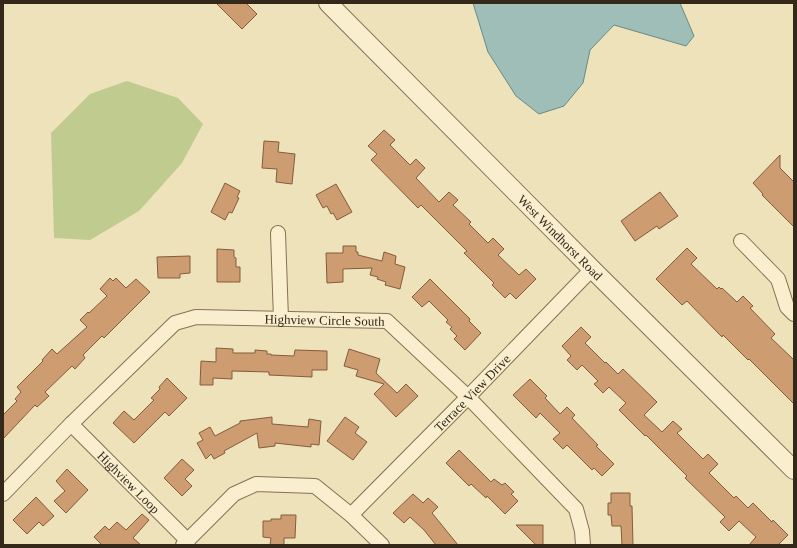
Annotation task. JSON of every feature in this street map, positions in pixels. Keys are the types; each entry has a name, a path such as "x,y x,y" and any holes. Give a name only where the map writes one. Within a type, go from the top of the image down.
{"street":[{"name":"West Windhorst Road","path":"328,3 794,470"},
{"path":"278,233 281,319"},
{"path":"741,241 778,279 787,307 794,314"},
{"name":"Terrace View Drive","path":"351,515 592,269"},
{"name":"Highview Circle South","path":"3,494 71,424 175,323 196,317 388,321 468,397 576,509 582,531 582,545"},
{"name":"Highview Loop","path":"71,424 185,543"},
{"path":"185,543 234,494 256,484 315,486 351,515 382,545"}],"green space":[{"path":"127,81 178,98 203,124 182,163 139,211 90,240 54,238 51,133 90,94"}],"water":[{"path":"473,3 680,3 694,36 686,46 614,25 590,50 583,83 564,106 539,114 516,96 488,52"}],"building":[{"path":"216,3 246,3 257,14 242,29"},
{"path":"384,130 395,140 390,145 410,165 416,159 425,168 416,178 439,202 449,192 458,200 453,205 471,222 469,224 488,243 493,238 504,249 498,255 519,275 526,269 536,279 516,299 510,293 505,298 492,285 494,283 464,253 467,251 421,205 418,208 371,160 377,154 368,146"},
{"path":"264,141 279,142 278,152 295,154 292,184 276,182 277,169 262,168"},
{"path":"780,155 780,168 794,182 794,227 762,195 763,194 753,183"},
{"path":"225,183 240,191 237,197 239,198 232,213 229,212 225,220 211,212"},
{"path":"336,184 352,212 337,220 333,213 331,214 327,206 323,208 316,195"},
{"path":"660,192 678,216 659,229 657,226 635,241 621,221"},
{"path":"343,246 356,246 356,252 358,252 358,255 382,261 384,252 396,256 395,264 405,267 400,289 385,285 386,282 377,279 378,277 370,275 372,268 343,269 343,282 327,283 326,253 343,253"},
{"path":"687,248 697,258 691,264 717,289 719,287 721,289 722,288 737,302 743,296 753,306 750,308 775,334 771,338 794,360 794,404 749,359 748,360 723,335 722,337 687,301 682,305 656,279"},
{"path":"217,249 234,250 236,267 240,267 240,282 217,282"},
{"path":"190,256 190,273 180,274 180,278 158,278 157,257"},
{"path":"110,278 113,281 116,278 126,288 136,279 150,292 104,338 102,336 83,355 85,358 75,369 72,366 45,392 49,396 37,407 35,405 3,439 3,415 17,401 15,399 21,392 17,387 43,361 42,360 52,349 57,354 87,327 80,320 107,296 100,289"},
{"path":"430,279 470,319 469,321 481,333 465,350 454,339 457,336 450,329 452,327 446,322 448,320 429,301 422,307 412,297"},
{"path":"581,327 591,337 585,343 605,363 606,362 618,374 623,369 657,402 644,415 662,432 673,421 682,429 677,433 703,459 708,454 718,464 709,473 734,498 736,496 748,508 753,503 772,522 773,520 788,535 778,545 749,545 756,537 739,521 729,531 720,522 725,517 685,478 687,476 619,410 626,403 609,387 603,393 594,384 598,381 582,365 577,370 567,360 571,356 562,346"},
{"path":"216,348 233,349 233,353 255,353 255,350 267,351 267,354 271,355 294,356 295,350 327,351 327,370 312,370 312,377 269,375 269,372 232,371 232,379 213,378 213,385 200,385 201,361 216,362"},
{"path":"349,349 380,359 376,373 397,393 406,384 418,396 396,417 374,394 384,384 356,376 358,370 344,366"},
{"path":"167,378 187,398 169,416 165,412 134,443 113,423 124,411 134,420 154,400 151,398 160,389 159,387"},
{"path":"530,379 547,396 545,398 560,414 567,407 575,415 572,418 614,464 602,476 594,468 592,470 567,445 563,449 553,439 560,433 540,413 536,418 513,395"},
{"path":"272,417 272,424 308,427 309,419 321,421 319,445 311,444 311,447 275,443 275,446 259,448 257,433 224,451 225,453 214,459 211,454 206,459 197,443 203,440 199,433 210,427 215,436 240,423 240,421"},
{"path":"345,417 359,427 355,433 367,442 353,460 327,441"},
{"path":"459,450 491,482 494,479 502,485 505,483 514,492 511,494 518,501 505,514 487,496 486,498 471,484 469,486 446,463"},
{"path":"182,459 194,470 185,479 192,486 182,496 164,478"},
{"path":"67,469 88,490 66,513 54,501 65,491 56,481"},
{"path":"611,493 630,493 630,506 632,506 633,545 622,545 621,526 612,526 611,515 608,515 608,503 611,503"},
{"path":"413,494 423,503 428,498 438,507 432,513 458,545 436,545 424,530 410,517 404,523 393,513"},
{"path":"36,497 54,516 43,526 39,522 27,534 13,520"},
{"path":"142,514 149,520 133,538 141,545 102,545 94,537 105,526 109,530 117,522 126,530"},
{"path":"281,515 296,515 295,538 284,538 284,545 270,545 271,538 263,537 263,521 281,519"},
{"path":"516,525 543,525 543,545 536,545"}]}
